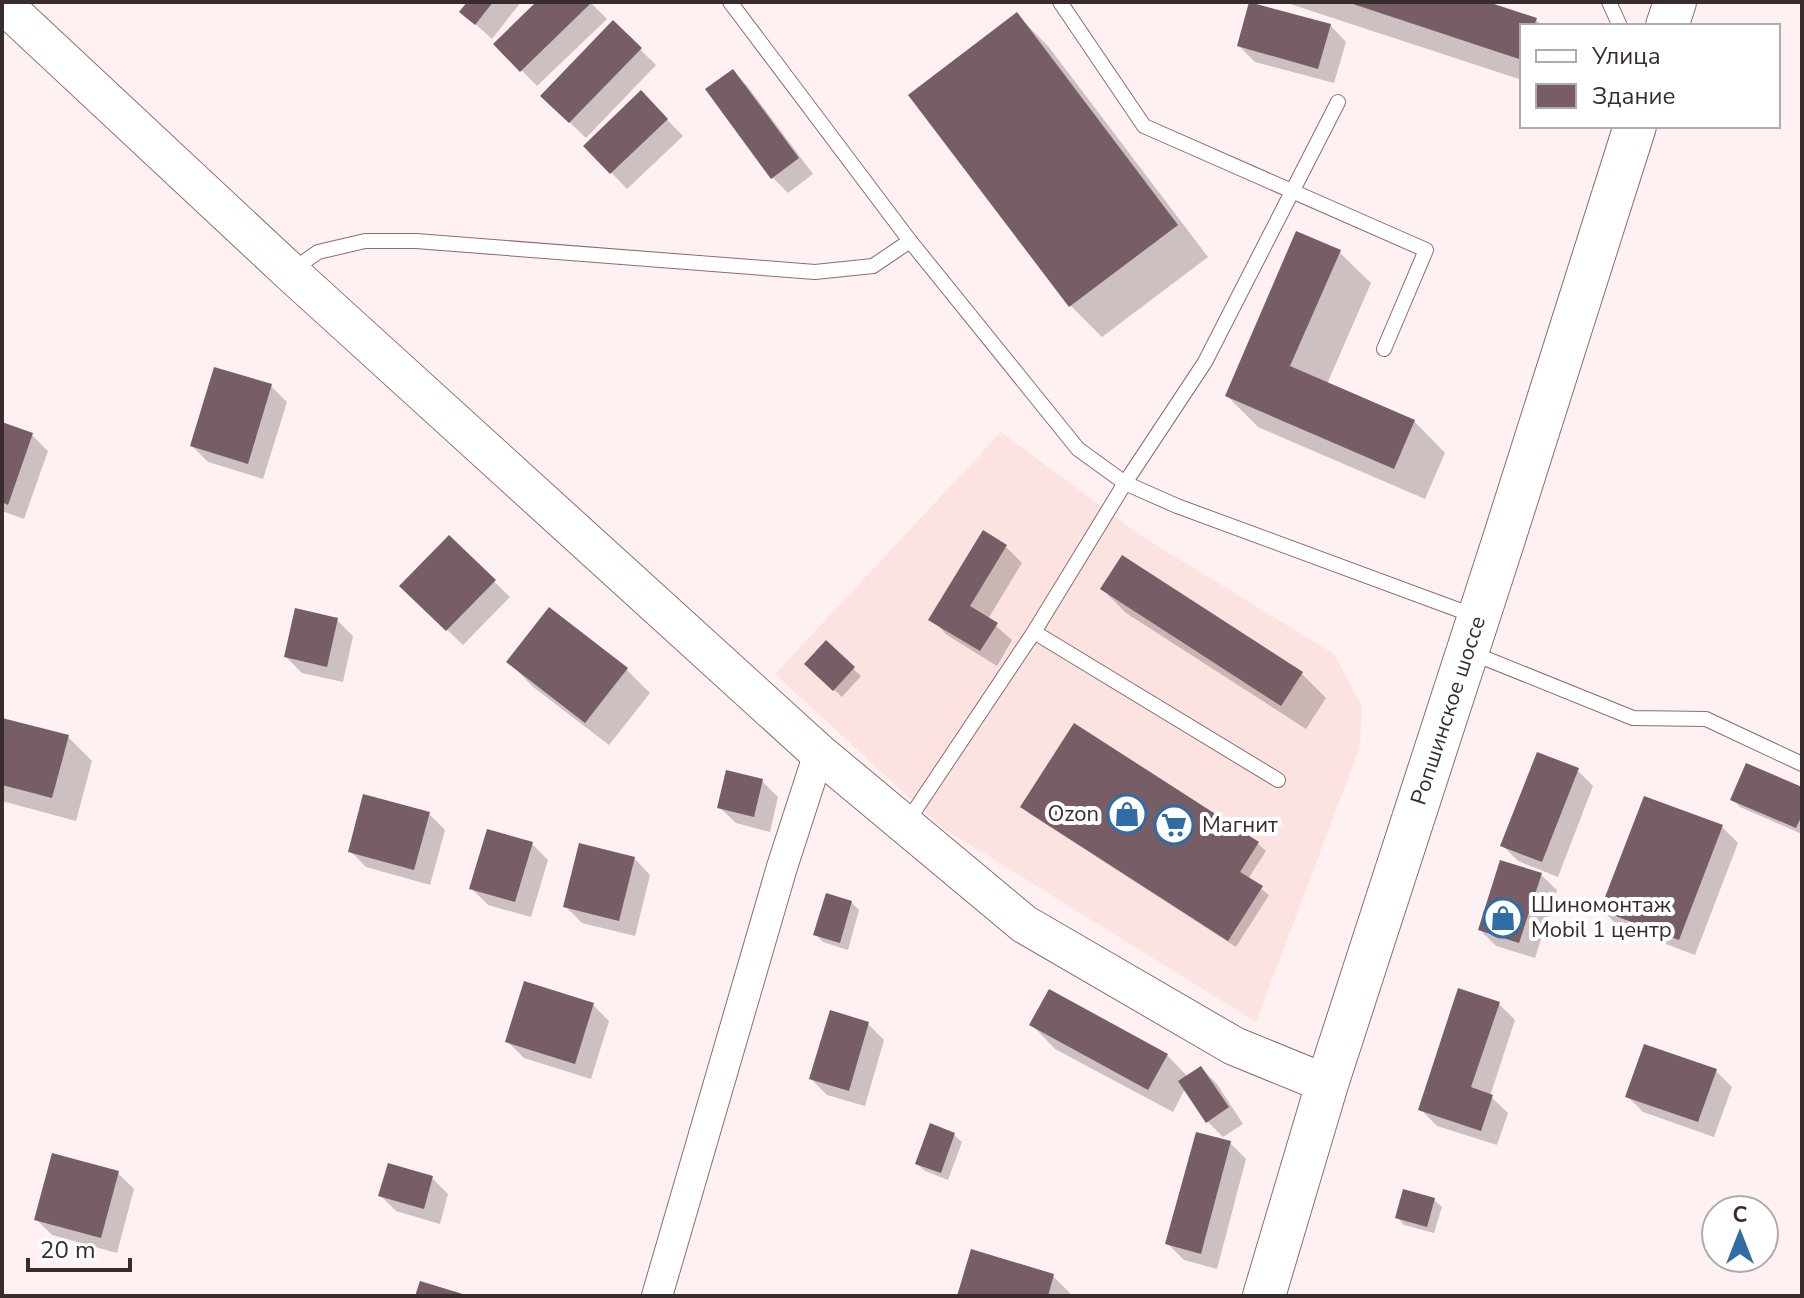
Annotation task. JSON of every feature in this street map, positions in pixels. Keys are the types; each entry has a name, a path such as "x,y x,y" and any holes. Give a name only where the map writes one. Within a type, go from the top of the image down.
{"main road":[{"path":"1668,24 1675,2"},
{"name":"Ропшинское шоссе","path":"1264,1296 1327,1084 1609,207 1625,133"}],"street":[{"path":"2,3 290,272 819,753 1024,924 1234,1046 1327,1084"},
{"path":"657,1296 782,867 819,753"}],"lane":[{"path":"730,2 910,241 1078,449 1125,483 1473,635 1633,718 1706,719 1802,764"},
{"path":"1060,2 1144,126 1426,250 1384,349"},
{"path":"1609,2 1619,24"},
{"path":"905,825 1034,632 1125,483 1205,362 1338,102"},
{"path":"290,272 318,252 365,241 416,241 815,272 873,266 910,241"},
{"path":"1034,632 1278,780"}],"shaded area":[{"path":"1001,432 1140,535 1334,654 1362,706 1360,747 1256,1022 940,826 775,674"}],"building":[{"path":"467,2 493,2 475,25 459,12"},
{"path":"536,2 592,2 520,72 493,44"},
{"path":"1249,2 1331,24 1318,69 1237,46"},
{"path":"1347,2 1488,2 1537,18 1535,24 1520,24 1520,59"},
{"path":"1017,12 1178,225 1069,307 908,95"},
{"path":"613,20 642,48 569,123 540,96"},
{"path":"733,69 799,158 771,179 705,89"},
{"path":"641,90 668,119 610,174 583,146"},
{"path":"1296,231 1341,250 1290,366 1415,420 1394,469 1225,396"},
{"path":"214,367 272,384 248,464 190,446"},
{"path":"2,422 33,433 8,505 2,502"},
{"path":"983,530 1007,545 970,606 998,623 980,651 928,620"},
{"path":"449,535 496,580 446,631 399,586"},
{"path":"1122,555 1303,672 1281,706 1100,589"},
{"path":"549,607 628,668 585,723 506,662"},
{"path":"295,608 338,618 327,667 284,657"},
{"path":"826,640 855,667 833,691 804,664"},
{"path":"2,718 69,735 52,798 2,785"},
{"path":"1074,723 1259,842 1240,872 1263,886 1228,941 1020,807"},
{"path":"1537,752 1579,768 1542,862 1500,846"},
{"path":"1746,763 1802,787 1802,815 1796,828 1730,800"},
{"path":"726,770 763,779 754,817 717,808"},
{"path":"363,794 430,812 414,870 348,852"},
{"path":"1644,796 1723,825 1679,940 1600,910"},
{"path":"487,829 533,842 515,902 469,889"},
{"path":"579,843 635,857 619,921 563,907"},
{"path":"1500,860 1542,873 1519,943 1478,930"},
{"path":"826,893 852,901 840,943 813,935"},
{"path":"524,981 594,1003 575,1064 505,1042"},
{"path":"1458,988 1500,1002 1471,1087 1493,1095 1481,1131 1418,1110"},
{"path":"1049,989 1168,1054 1148,1090 1029,1025"},
{"path":"830,1010 869,1022 849,1091 809,1079"},
{"path":"1644,1044 1717,1069 1698,1122 1625,1097"},
{"path":"1201,1066 1229,1107 1206,1123 1178,1081"},
{"path":"930,1123 955,1133 941,1173 915,1164"},
{"path":"1196,1132 1231,1141 1201,1254 1165,1244"},
{"path":"52,1153 119,1171 101,1238 34,1220"},
{"path":"388,1163 433,1176 424,1209 378,1196"},
{"path":"1403,1189 1435,1198 1427,1227 1395,1218"},
{"path":"971,1249 1054,1274 1048,1296 957,1296"},
{"path":"420,1281 466,1295 466,1296 415,1296"}],"place":[{"name":"Ozon","path":"1127,814"},
{"name":"Магнит","path":"1174,825"},
{"name":"Шиномонтаж Mobil 1 центр","path":"1503,918"}]}
